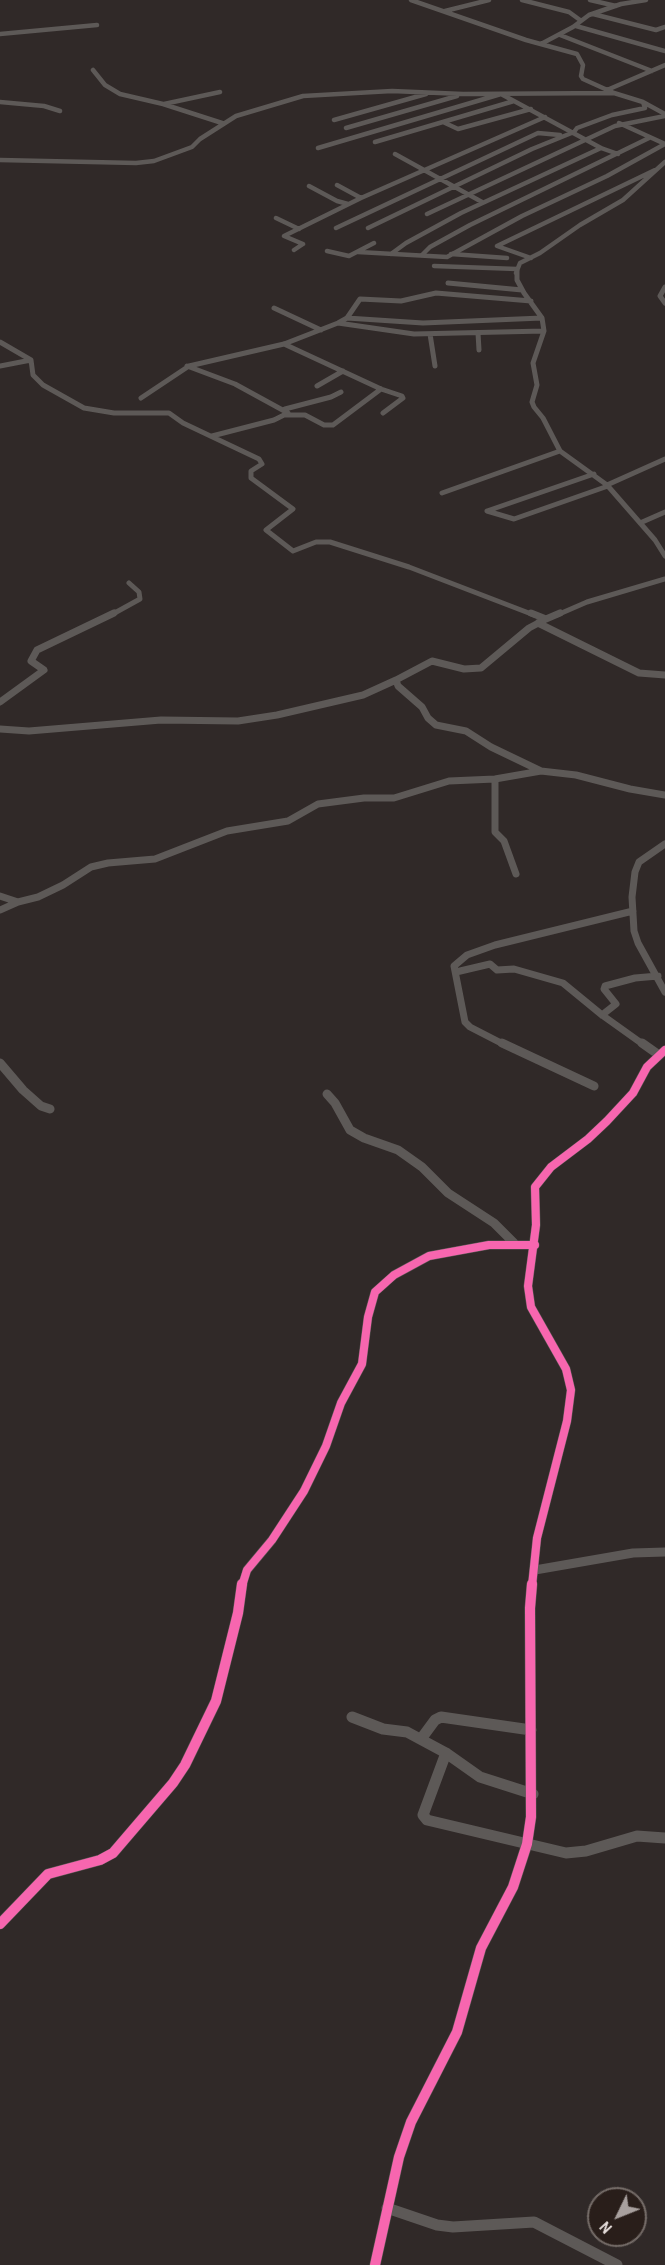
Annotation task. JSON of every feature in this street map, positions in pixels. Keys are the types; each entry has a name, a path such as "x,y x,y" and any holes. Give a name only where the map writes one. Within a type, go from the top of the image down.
{"street":[{"path":"411,0 462,19 579,55 583,65 581,77 614,93 643,102 665,115"},
{"path":"419,2 426,0"},
{"path":"445,11 489,0"},
{"path":"522,0 571,12 580,20"},
{"path":"590,0 616,6"},
{"path":"541,44 576,26 580,20 592,14 646,0"},
{"path":"592,14 656,30 665,27"},
{"path":"0,34 98,25"},
{"path":"576,26 665,51"},
{"path":"560,35 652,71"},
{"path":"607,90 665,65"},
{"path":"93,70 113,91 222,123"},
{"path":"0,160 145,162 192,147 222,123 236,116 295,97 392,91 463,94 614,93"},
{"path":"163,104 220,92"},
{"path":"361,135 334,120 432,92"},
{"path":"347,128 463,94"},
{"path":"318,148 501,94 601,148 618,154"},
{"path":"378,144 375,142 514,101"},
{"path":"0,102 44,106 60,111"},
{"path":"368,228 453,186 574,132 577,128 605,117 645,108 643,102"},
{"path":"443,122 459,129 511,112 531,110"},
{"path":"427,214 621,124 665,115"},
{"path":"294,250 303,244 284,236 424,169 545,117"},
{"path":"605,117 665,144"},
{"path":"355,125 364,128"},
{"path":"347,128 409,132"},
{"path":"336,228 537,134 567,135"},
{"path":"422,255 430,247 470,225 649,138"},
{"path":"358,252 444,257 522,216 607,176 665,144"},
{"path":"391,254 482,202 601,148"},
{"path":"395,154 482,202"},
{"path":"665,162 646,182 623,200 520,263 517,269 517,280 542,318 544,332 533,363 537,385 533,404 561,451 607,486 655,540 665,556"},
{"path":"531,258 497,246 660,168"},
{"path":"337,185 359,199 384,204"},
{"path":"309,186 348,204"},
{"path":"276,218 299,229"},
{"path":"327,251 349,256 374,243"},
{"path":"451,254 507,258"},
{"path":"434,266 517,269"},
{"path":"448,283 522,290"},
{"path":"665,287 660,296 665,303"},
{"path":"141,398 187,366 284,344 338,323 347,318 357,301 366,298 398,301 432,293 531,301"},
{"path":"274,308 321,330"},
{"path":"347,318 423,323 542,318"},
{"path":"338,323 430,334 544,332"},
{"path":"478,333 479,350"},
{"path":"430,334 435,366"},
{"path":"0,342 21,352 31,360 32,373 37,380 84,408 98,412 132,414 164,411 208,435 242,449 261,461 261,465 250,471 251,478 293,509 266,530 289,549 296,550 316,542 330,542 409,567 546,619"},
{"path":"284,344 403,397 383,413"},
{"path":"0,366 31,360"},
{"path":"187,366 235,384 285,412 305,416 324,424 333,425 381,389"},
{"path":"317,386 343,371"},
{"path":"208,435 220,435 341,392"},
{"path":"442,493 561,451"},
{"path":"594,474 488,511 514,519 607,486 665,459"},
{"path":"640,523 665,512"},
{"path":"655,540 665,535"},
{"path":"0,729 29,731 161,720 238,721 277,715 363,695 432,661 464,669 481,668 546,619 587,602 665,579"},
{"path":"0,702 44,670 31,661 37,650 123,609 140,598 139,592 129,583"},
{"path":"538,623 639,673 665,675"},
{"path":"396,680 398,686 422,707 428,718 436,725 466,731 491,747 541,771"},
{"path":"0,910 51,892 91,867 108,863 155,859 227,831 288,821 318,804 364,798 394,798 449,781 495,779 541,771 576,775 630,789 665,795"},
{"path":"495,779 495,832 504,841 516,874"},
{"path":"665,844 639,862 633,885 634,931 638,943 665,992"},
{"path":"0,896 18,902"},
{"path":"594,1086 470,1027 465,1022 454,966 459,960 475,951 633,911"},
{"path":"375,2265 399,2157 411,2122 457,2032 481,1948 513,1887 526,1844 533,1794 530,1608 537,1538 567,1421 571,1390 562,1361 531,1307 528,1286 529,1267 535,1245 534,1198 538,1180 607,1121 633,1093 647,1067 662,1052 602,1015 563,983 547,980 524,971 497,970 490,964 456,972"},
{"path":"602,1015 616,1004 603,989 605,986 635,978 658,976"},
{"path":"0,1063 23,1090 41,1106 50,1109"},
{"path":"327,1094 335,1103 350,1130 357,1135 398,1150 422,1167 448,1193 494,1223 514,1243"},
{"path":"0,1924 34,1885 48,1874 100,1860 113,1852 161,1798 185,1765 216,1701 233,1635 242,1582 247,1570 272,1540 304,1491 322,1454 341,1403 362,1364 368,1317 375,1293 394,1275 429,1256 514,1243 535,1245"},
{"path":"535,1570 633,1553 665,1552"},
{"path":"352,1717 374,1726 399,1730 421,1739 480,1777 533,1794"},
{"path":"421,1739 435,1720 441,1717 531,1730"},
{"path":"446,1753 428,1798 424,1818 550,1851 566,1853 586,1851 637,1836 665,1838"},
{"path":"387,2208 437,2225 453,2227 534,2222 617,2265"}],"cycle path":[{"path":"375,2265 399,2157 411,2122 457,2032 481,1948 513,1887 527,1844 531,1817 530,1608 537,1538 567,1421 571,1390 566,1369 531,1307 528,1286 536,1225 535,1187 551,1167 588,1139 607,1121 633,1093 647,1067 665,1050"},
{"path":"0,1924 48,1874 100,1860 113,1853 173,1783 185,1765 216,1701 238,1613 242,1582 247,1570 272,1540 304,1491 326,1446 341,1403 362,1364 368,1317 375,1292 394,1275 429,1256 489,1245 535,1245"}]}
